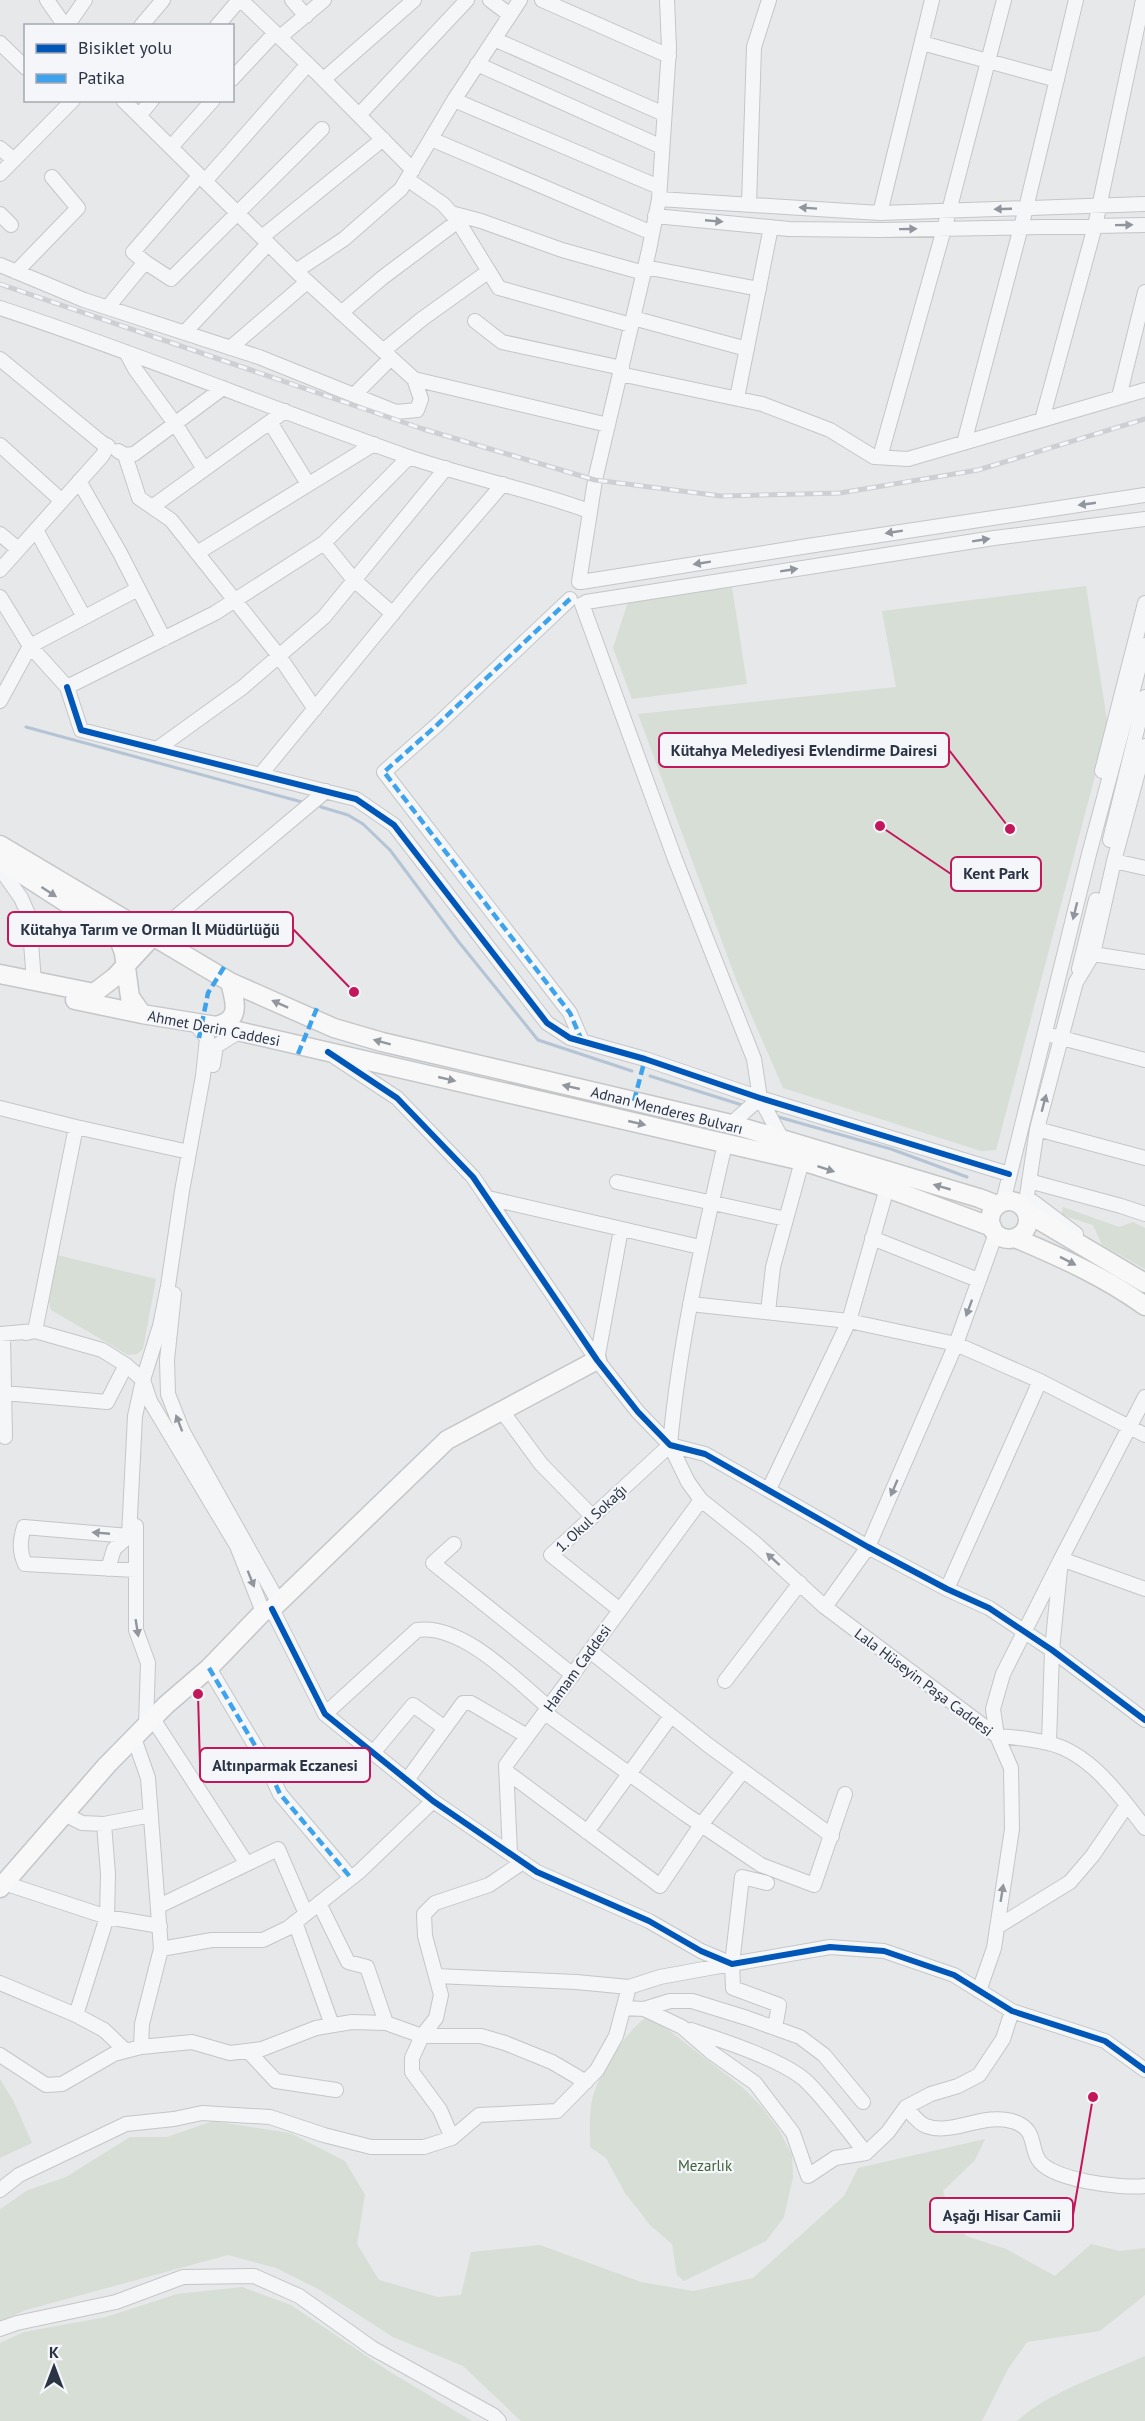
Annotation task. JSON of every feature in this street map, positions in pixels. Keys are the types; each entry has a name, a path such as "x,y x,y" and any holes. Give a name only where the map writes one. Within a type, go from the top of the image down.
{"main road":[{"path":"0,845 230,982 235,1002 234,1015 226,1023 216,1026"},
{"name":"Ahmet Derin Caddesi","path":"0,860 118,936 130,997 142,1014 216,1026 328,1052"},
{"path":"0,974 94,993 125,966 152,937"},
{"name":"Adnan Menderes Bulvarı","path":"230,982 334,1028 382,1042 731,1124 1000,1203"},
{"path":"0,986 142,1014"},
{"name":"Adnan Menderes Bulvarı","path":"328,1052 802,1161 887,1188 994,1230"},
{"path":"1144,1282 1027,1207 1013,1201 1000,1203 991,1215 994,1230 1005,1238 1015,1238 1063,1258 1123,1290 1145,1306"},
{"path":"1015,1238 1028,1226 1027,1207"},
{"path":"2,1886 107,1765 144,1727 209,1668 447,1440 597,1360"}],"street":[{"path":"46,0 64,24"},
{"path":"67,24 85,0"},
{"path":"143,24 163,0"},
{"path":"219,24 240,0 308,63 383,139 410,174 443,204 454,217 500,288 747,349"},
{"path":"292,0 306,16"},
{"path":"234,78 277,35 306,16 324,0"},
{"path":"324,79 414,0"},
{"path":"359,115 468,0"},
{"path":"490,0 510,15"},
{"path":"296,271 344,239 401,189 454,100 520,0"},
{"path":"542,0 669,56"},
{"path":"580,582 589,511 656,216 669,56 667,0"},
{"path":"749,204 754,47 769,0"},
{"path":"880,213 932,0"},
{"path":"880,457 949,211 1004,0"},
{"path":"964,443 1026,208 1076,0"},
{"path":"1042,420 1095,226 1143,0"},
{"path":"494,39 664,114"},
{"path":"922,43 1057,80"},
{"path":"0,44 24,66"},
{"path":"308,63 133,252 171,279 322,129"},
{"path":"477,64 662,147"},
{"path":"454,100 659,193 749,204 880,213 1145,204"},
{"path":"125,102 307,282 414,379 608,425"},
{"path":"139,116 150,102"},
{"path":"171,147 211,102"},
{"path":"0,174 66,103"},
{"path":"185,332 265,241 383,139"},
{"path":"431,139 652,233"},
{"path":"0,148 14,160"},
{"path":"16,272 78,208 52,177"},
{"path":"0,214 11,225"},
{"path":"656,216 771,227 881,230 1145,225"},
{"path":"341,313 454,217 481,221 562,250 644,270 759,289"},
{"path":"737,398 771,227"},
{"path":"108,307 145,262"},
{"path":"0,265 108,307 230,348 396,412 417,410 421,399 414,379"},
{"path":"354,395 387,355 422,319 489,271"},
{"path":"230,348 307,282"},
{"path":"1119,397 1145,292"},
{"path":"0,308 409,457 548,496 589,511"},
{"path":"476,321 502,342 762,404 830,430 874,457 908,459 1145,390"},
{"path":"126,352 135,369 176,425 204,470"},
{"path":"0,359 108,446 125,455 134,454 223,388"},
{"path":"153,507 285,411"},
{"path":"270,422 308,484"},
{"path":"197,552 374,444"},
{"path":"0,445 62,501"},
{"path":"0,570 102,456 108,446"},
{"path":"125,455 139,498 171,520 279,656 315,709"},
{"path":"67,687 215,613 324,543 409,457"},
{"path":"157,748 243,687 324,617 447,468"},
{"path":"79,481 164,639"},
{"path":"261,774 503,484"},
{"path":"580,582 1145,495"},
{"path":"579,602 994,538 1142,522"},
{"path":"36,530 84,617"},
{"path":"0,534 18,549"},
{"path":"324,543 354,580 393,614"},
{"path":"580,582 590,590 589,599 579,602 384,772 570,1013 582,1041"},
{"path":"0,701 30,646 138,589"},
{"path":"0,597 30,646 67,687 81,729 356,799 394,825 548,1023 570,1038 645,1059 760,1098 1009,1174"},
{"path":"579,602 675,859 754,1059 760,1098 782,1139"},
{"path":"1089,854 1084,841 1145,603"},
{"path":"1000,1203 1145,645"},
{"path":"1027,1207 1037,1129 1076,982 1145,697"},
{"path":"1076,982 1093,954 1114,861 1145,746"},
{"path":"152,937 326,791"},
{"path":"1114,861 1145,868"},
{"path":"0,868 21,898 29,916 34,982"},
{"path":"1093,954 1145,962"},
{"path":"141,2047 142,2024 161,1949 144,1727 148,1663 136,1630 132,1536 135,1416 148,1360 160,1326 168,1286 203,1076 207,1038 194,1023"},
{"path":"239,1032 216,1046 174,1293 167,1360 168,1394 183,1432 324,1714 433,1801 537,1872 649,1921 701,1951 732,1964"},
{"path":"1044,1034 1145,1060"},
{"path":"328,1052 397,1098 473,1177 597,1360 638,1412 670,1445 705,1454 868,1547 947,1589 989,1608 1052,1650 1145,1720"},
{"path":"731,1124 760,1098"},
{"path":"0,1108 189,1152"},
{"path":"34,1331 76,1127"},
{"path":"1037,1129 1145,1158"},
{"path":"670,1445 676,1381 700,1247 725,1144"},
{"path":"768,1312 773,1267 802,1161"},
{"path":"1029,1181 1145,1214"},
{"path":"617,1182 786,1219"},
{"path":"769,1489 849,1321 887,1188"},
{"path":"488,1198 700,1247"},
{"path":"597,1360 621,1229"},
{"path":"825,1607 868,1547 956,1344 994,1230"},
{"path":"872,1238 978,1280"},
{"path":"690,1304 849,1321 956,1344 1040,1382 1145,1435"},
{"path":"5,1437 1,1338 34,1331 102,1350 126,1365 143,1380 150,1401 237,1546 271,1608"},
{"path":"148,1360 167,1360"},
{"path":"4,1393 107,1402 126,1365"},
{"path":"947,1589 1040,1382"},
{"path":"108,1569 114,1549 132,1536 142,1436 141,1418 150,1401 168,1394"},
{"path":"1145,1397 1023,1632 1003,1674 993,1709 997,1736 1049,1743 1076,1756 1101,1774 1145,1828"},
{"path":"502,1411 541,1464 592,1516"},
{"name":"Lala Hüseyin Paşa Caddesi","path":"670,1445 688,1482 701,1500 755,1543 825,1607 997,1736 1011,1768 1012,1829 994,1948 979,1991"},
{"name":"1. Okul Sokağı","path":"620,1610 551,1555 670,1445"},
{"name":"Hamam Caddesi","path":"510,1853 506,1765 701,1500"},
{"path":"132,1536 24,1527 20,1554 25,1564 135,1570"},
{"path":"454,1544 433,1563 573,1675"},
{"path":"1061,1559 1145,1589"},
{"path":"1049,1743 1052,1650 1061,1559"},
{"path":"725,1681 800,1583"},
{"path":"324,1714 417,1630 429,1629 451,1636 483,1652 547,1710 628,1773 761,1865 814,1885 845,1794"},
{"path":"590,1651 671,1716 832,1836"},
{"path":"209,1668 266,1764 280,1794 351,1878"},
{"path":"407,1780 463,1702 471,1702 527,1736"},
{"path":"373,1753 413,1705 445,1728"},
{"path":"587,1832 671,1716"},
{"path":"144,1727 247,1863"},
{"path":"507,1772 660,1886 701,1825 743,1771"},
{"path":"161,1949 212,1940 263,1940 300,1918 351,1878 433,1801"},
{"path":"997,1927 1070,1882 1092,1856 1127,1805"},
{"path":"64,1814 82,1823 104,1824 151,1815"},
{"path":"75,2015 107,1917 108,1874 104,1824"},
{"path":"159,1906 278,1850 332,2025"},
{"path":"452,2138 440,2110 412,2072 412,2058 422,2036 436,2018 441,1995 425,1936 424,1914 435,1903 489,1885 523,1862"},
{"path":"767,1882 742,1877 732,1964 733,1988 779,2005 775,2028"},
{"path":"2,1886 107,1917 160,1926"},
{"path":"319,1903 348,1962 367,1967 386,2023"},
{"path":"436,1976 576,1982 629,1987 660,1977 830,1947 884,1951 954,1975 1012,2011 1106,2041 1145,2070"},
{"path":"0,1983 104,2030 126,2051"},
{"path":"0,2190 19,2175 126,2124 174,2120 202,2113 270,2117 324,2135 371,2147 424,2147 452,2138 479,2115 556,2111 597,2070 616,2036 629,1987"},
{"path":"624,2008 644,2009 670,2001 692,2001 800,2037 824,2055 863,2102"},
{"path":"644,2009 682,2027 732,2044 782,2066 805,2080 866,2152"},
{"path":"682,2027 711,2052 755,2083 793,2133 808,2176 835,2158 866,2152 888,2132 906,2107 931,2094 958,2086 979,2075 1003,2039 1012,2011"},
{"path":"0,2055 46,2085 62,2084 114,2054 141,2047 192,2042 230,2053 262,2049 316,2028 352,2022 386,2023 422,2036 481,2036 505,2043 552,2062 586,2082"},
{"path":"248,2051 276,2081 336,2090"},
{"path":"906,2107 924,2125 940,2128 998,2118 1018,2123 1032,2137 1038,2159 1049,2171 1105,2186 1129,2188 1145,2186"},
{"path":"0,2329 17,2323 116,2302 183,2277 254,2276 299,2296 372,2348 493,2415 499,2421"}],"green space":[{"path":"1086,586 1108,727 996,1150 981,1151 783,1088 737,982 638,714 896,687 882,611"},
{"path":"732,587 747,684 632,699 613,648 628,602"},
{"path":"1063,1207 1119,1227 1133,1222 1145,1228 1145,1269 1102,1245 1093,1225 1061,1215"},
{"path":"57,1255 156,1279 143,1349 137,1354 128,1355 51,1310 49,1302"},
{"name":"Mezarlık","path":"645,2018 657,2021 742,2087 761,2106 779,2130 792,2155 793,2177 784,2217 766,2241 684,2281 677,2275 672,2244 650,2225 625,2193 606,2158 590,2147 590,2111 595,2090 621,2044"},
{"path":"0,2079 14,2102 32,2143 0,2158"},
{"path":"213,2121 290,2133 345,2161 365,2195 357,2244 379,2280 438,2297 461,2295 471,2252 540,2245 641,2282 693,2291 753,2278 844,2196 858,2168 985,2139 975,2160 943,2191 949,2211 966,2236 1006,2249 1055,2276 1091,2244 1119,2251 1145,2248 1145,2295 1100,2331 1027,2342 1008,2369 982,2421 521,2421 463,2366 393,2337 320,2290 276,2268 228,2255 26,2310 0,2321 0,2209 28,2190 66,2177 130,2137 167,2137"},
{"path":"242,2287 291,2305 387,2370 472,2421 0,2421 0,2343 24,2332 106,2317 177,2294"},
{"path":"1145,2356 1145,2421 1017,2421 1046,2400"}],"waterway":[{"path":"26,727 302,802"},
{"path":"321,807 348,815 363,824 390,850 458,941 538,1040 632,1071"},
{"path":"650,1076 742,1105"},
{"path":"775,1116 891,1149 967,1177"}],"railway":[{"path":"0,284 423,429 595,480 721,496 840,493 978,470 1145,419"}],"marked path":[{"path":"570,599 384,772 570,1013 582,1041"},
{"path":"199,1038 208,993 226,964"},
{"path":"298,1054 317,1008"},
{"path":"634,1101 645,1059"},
{"path":"209,1668 266,1764 280,1794 351,1878"}],"cycle path":[{"path":"67,687 81,730 356,799 394,825 547,1023 570,1038 645,1059 760,1098 1009,1174"},
{"path":"328,1052 397,1098 473,1177 597,1360 638,1412 670,1445 705,1454 868,1547 947,1589 989,1608 1052,1650 1145,1720"},
{"path":"272,1609 325,1714 433,1801 537,1872 649,1921 701,1951 732,1964 830,1947 884,1951 954,1975 1012,2011 1105,2041 1145,2070"}],"place":[{"name":"Kent Park","path":"880,826"},
{"name":"Kütahya Melediyesi Evlendirme Dairesi","path":"1010,829"},
{"name":"Kütahya Tarım ve Orman İl Müdürlüğü","path":"354,992"},
{"name":"Altınparmak Eczanesi","path":"198,1694"},
{"name":"Aşağı Hisar Camii","path":"1093,2097"}]}
